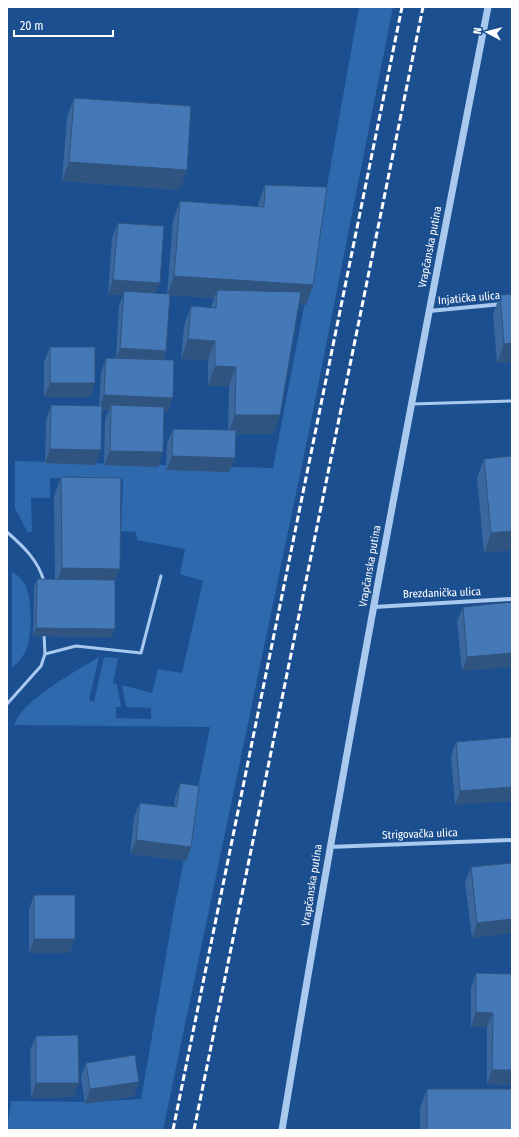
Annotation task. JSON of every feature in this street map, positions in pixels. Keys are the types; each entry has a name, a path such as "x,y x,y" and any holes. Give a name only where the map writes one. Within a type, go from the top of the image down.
{"street":[{"name":"Vrapčanska putina","path":"282,1130 329,847 410,404 488,7"},
{"name":"Injatička ulica","path":"428,311 512,303"},
{"name":"Brezdanička ulica","path":"374,606 512,599"},
{"name":"Strigovačka ulica","path":"329,847 512,840"}],"lane":[{"path":"410,404 512,401"},
{"path":"7,532 26,549 39,567 44,581 44,588"},
{"path":"44,654 76,646 141,653 161,576"},
{"path":"7,704 41,666 44,654 44,632"}],"shaded area":[{"path":"359,7 393,7 308,436 163,1130 7,1130 11,1101 92,1102 141,1099 174,910 210,727 14,725 19,715 39,696 64,678 99,657 89,700 94,702 104,657 118,658 113,683 117,684 121,707 116,707 116,718 151,719 151,708 126,707 122,685 152,693 158,669 182,673 203,581 180,574 185,549 137,540 136,532 121,531 123,479 50,478 50,498 31,498 32,531 28,533 15,508 15,461 273,468 323,208"},
{"path":"12,572 20,578 26,586 30,602 31,621 27,648 22,657 12,668"}],"building":[{"path":"74,98 191,106 187,170 69,162"},
{"path":"265,185 327,187 313,285 174,276 180,201 264,207"},
{"path":"118,223 164,226 160,283 113,280"},
{"path":"217,290 301,292 280,415 235,415 236,367 215,366 215,341 188,339 191,306 216,308"},
{"path":"124,291 170,294 166,351 120,348"},
{"path":"512,294 512,343 504,344 500,295"},
{"path":"50,347 95,347 95,383 50,383"},
{"path":"106,358 174,360 173,398 104,395"},
{"path":"51,405 102,406 101,450 50,449"},
{"path":"111,405 164,407 163,452 110,451"},
{"path":"173,429 236,430 235,458 172,456"},
{"path":"512,456 512,531 491,533 484,459"},
{"path":"61,477 121,478 120,569 62,568"},
{"path":"37,579 115,580 115,629 36,628"},
{"path":"512,602 512,653 467,657 463,607"},
{"path":"512,737 512,787 460,791 456,742"},
{"path":"180,783 199,786 191,847 136,840 140,803 177,807"},
{"path":"512,863 512,919 477,923 471,867"},
{"path":"34,895 75,895 75,939 34,939"},
{"path":"476,973 512,974 512,1070 492,1070 493,1013 476,1012"},
{"path":"78,1035 79,1083 36,1083 36,1036"},
{"path":"135,1055 139,1082 90,1089 86,1063"},
{"path":"427,1089 512,1089 512,1130 427,1130"}],"railway":[{"path":"173,1130 402,7"},
{"path":"194,1130 423,7"}]}
